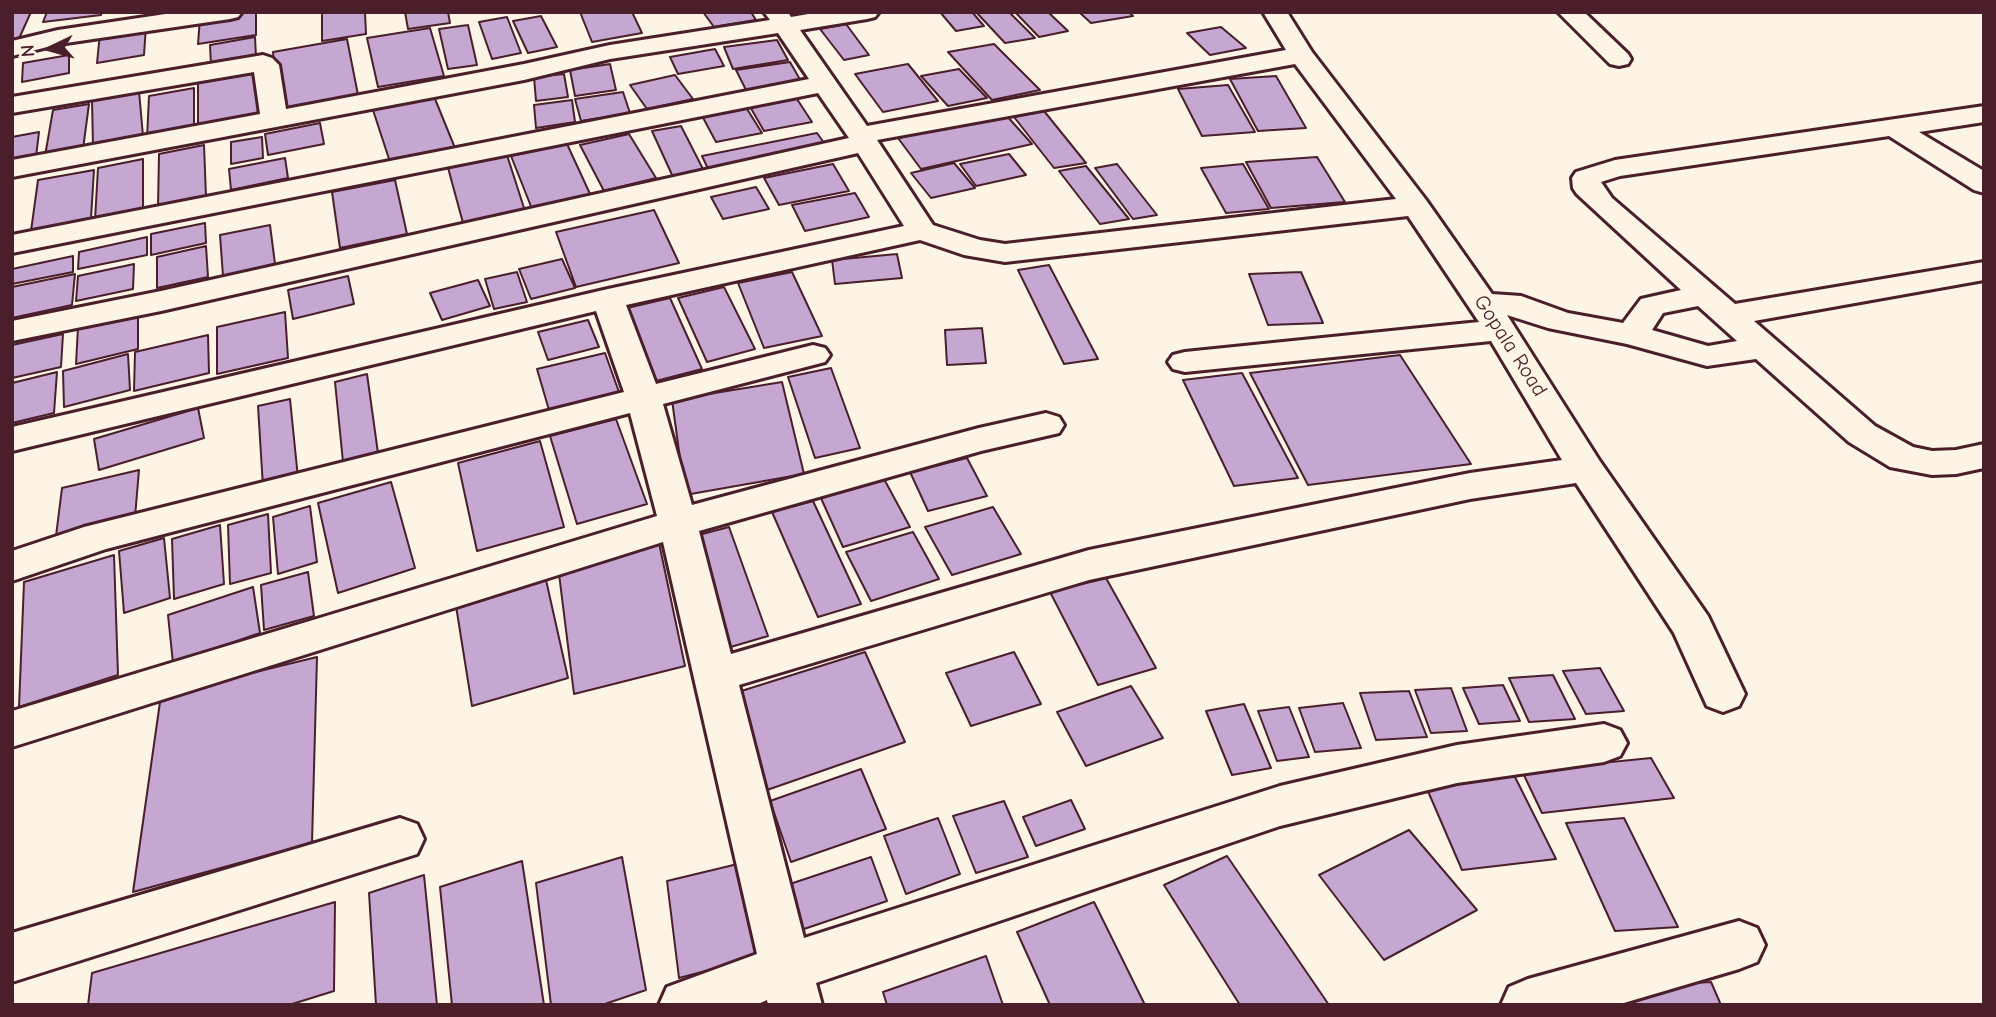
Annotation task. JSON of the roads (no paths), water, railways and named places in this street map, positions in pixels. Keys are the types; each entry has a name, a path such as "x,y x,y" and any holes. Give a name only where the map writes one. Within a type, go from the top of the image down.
{"street":[{"path":"12,48 58,37 230,12"},
{"path":"12,169 524,72 610,52 780,19 867,12"},
{"name":"Gopala Road","path":"1275,12 1301,55 1416,206 1492,316 1586,469 1693,627 1723,694"},
{"path":"1570,12 1619,59"},
{"path":"780,19 863,139 922,231"},
{"path":"12,331 160,301 863,139 1301,55"},
{"path":"12,105 262,63 266,65 274,119"},
{"path":"12,244 825,84"},
{"path":"1984,114 1615,168 1586,178 1587,188 1602,204 1862,434 1902,458 1932,463 1956,462 1984,456"},
{"path":"1893,127 1984,184"},
{"path":"12,439 608,299 922,231 975,249 1005,253 1416,206"},
{"path":"1632,335 1652,306 1718,305 1984,271"},
{"path":"608,299 643,397 678,523 790,987"},
{"path":"1185,362 1492,316 1521,306 1560,321 1632,335 1707,356 1765,347"},
{"path":"12,566 98,537 813,355"},
{"path":"12,729 678,523 979,440 1046,425"},
{"path":"714,676 1089,565 1470,486 1586,469"},
{"path":"686,1005 790,987 1280,806 1457,764 1604,743"},
{"path":"12,958 400,839"},
{"path":"1528,1005 1739,945"}]}
